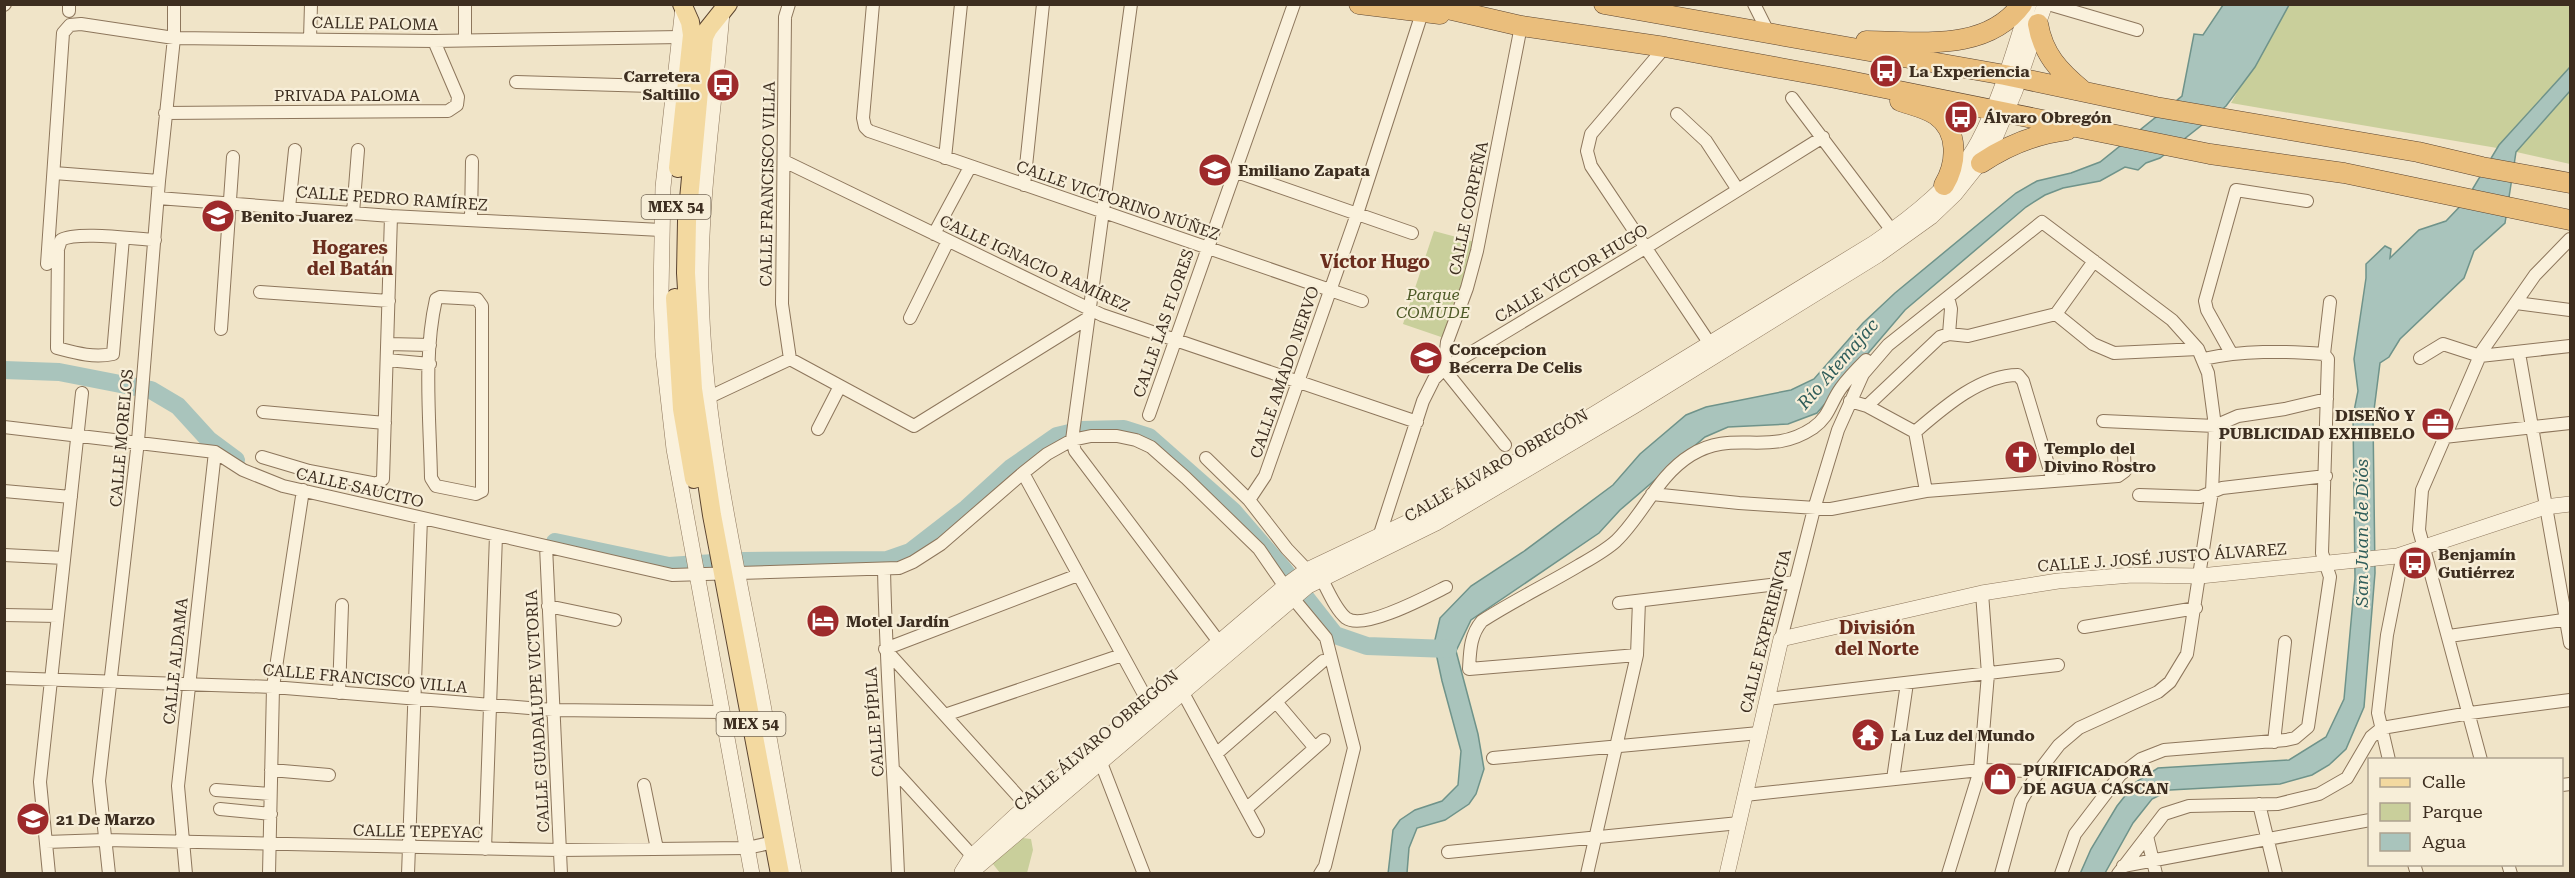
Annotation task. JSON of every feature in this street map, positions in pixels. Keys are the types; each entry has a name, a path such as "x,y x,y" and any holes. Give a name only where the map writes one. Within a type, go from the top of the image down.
{"highway":[{"path":"1359,4 1424,8 1521,26 1665,47 1835,78 2210,154 2344,173 2459,195 2561,219"},
{"path":"1604,4 2013,76 2156,107 2418,152 2482,167 2565,182"},
{"path":"1828,45 1862,41 1944,42 1970,38 1989,33 2002,26 2022,4"},
{"path":"2038,24 2043,43 2052,61 2084,92"},
{"path":"1835,78 1930,112 1940,119 1948,129 1953,147 1952,167 1944,185"},
{"path":"1982,163 2003,149 2027,139 2054,132 2087,129"}],"main road":[{"name":"MEX 54","path":"683,6 692,35 675,221 676,340 689,406 725,545 717,574"},
{"name":"MEX 54","path":"725,8 704,37 689,186 686,273 689,406 695,526 717,574 768,844 768,873"},
{"name":"MEX 54","path":"768,844 780,873"}],"street":[{"path":"310,39 311,4"},
{"path":"465,4 465,40"},
{"name":"CALLE VICTORINO NÚÑEZ","path":"873,4 863,118 865,127 873,133 1362,301"},
{"path":"945,158 961,4"},
{"path":"1024,185 1043,4"},
{"path":"1131,4 1072,439 1074,451 1219,642"},
{"name":"CALLE LAS FLORES","path":"1149,415 1177,341 1206,248 1294,4"},
{"path":"1754,4 1768,34"},
{"path":"2013,76 2029,4"},
{"path":"2013,76 2047,4 2137,30"},
{"name":"CALLE MORELOS","path":"109,873 99,781 138,441 175,5"},
{"path":"683,6 663,188 661,230 663,352 689,406 790,359 914,426 1089,313"},
{"name":"CALLE FRANCISCO VILLA","path":"788,6 782,304 790,359"},
{"name":"CALLE AMADO NERVO","path":"1249,500 1265,476 1357,214 1424,8"},
{"name":"CALLE PALOMA","path":"54,173 63,33 69,24 174,38 434,41 681,37"},
{"name":"CALLE CORPEÑA","path":"1444,369 1447,342 1467,288 1477,251 1521,26"},
{"name":"PRIVADA PALOMA","path":"165,113 448,111 457,105 458,97 434,41"},
{"path":"1665,47 1591,134 1587,151 1591,166 1710,344"},
{"name":"CALLE ÁLVARO OBREGÓN","path":"961,873 1152,708 1219,642 1310,576 1380,535 1427,513 1514,463 1710,344 1931,217 1982,163 2013,76"},
{"path":"516,82 652,86 673,92"},
{"path":"1792,98 1896,236"},
{"name":"CALLE ÁLVARO OBREGÓN","path":"1310,576 1374,554 1436,523 1624,411 1896,236 1944,185 1999,112"},
{"path":"1677,114 1706,141 1738,190"},
{"name":"CALLE VÍCTOR HUGO","path":"1374,554 1423,401 1434,379 1444,369 1646,248 1823,137"},
{"path":"289,208 295,150"},
{"path":"352,213 358,150"},
{"path":"221,329 233,157"},
{"path":"471,220 472,160"},
{"name":"CALLE IGNACIO RAMÍREZ","path":"784,161 1089,313 1417,422"},
{"path":"934,234 970,167"},
{"path":"1234,171 1412,233"},
{"path":"47,264 54,173 159,181"},
{"path":"2231,353 2207,310 2205,301 2236,190 2307,201"},
{"name":"CALLE PEDRO RAMÍREZ","path":"158,198 391,216 661,230"},
{"path":"262,457 309,471 381,483 391,216"},
{"path":"1637,655 1469,669 1471,639 1482,621 1558,578 1615,541 1674,467 1703,448 1719,442 1771,444 1788,440 1811,429 1822,420 1832,407 1839,390 1866,360 1877,356 2042,222 2172,320 2200,354 2211,390 2215,426 2212,491 2196,608 2187,654 2170,682 2143,701 2079,728 2059,745 2039,771 2021,801 2001,873"},
{"path":"123,238 113,354 100,357 86,356 57,348 58,249 61,240 70,236 123,238 155,240"},
{"path":"2481,758 2420,530 2422,490 2480,356 2535,275 2571,239"},
{"path":"910,318 948,241"},
{"path":"1867,406 1940,337 1949,334 1968,336 2056,314 2094,261"},
{"path":"260,292 389,301"},
{"path":"1948,297 1951,309 1949,334"},
{"path":"436,299 477,299 481,302 483,484 482,491 476,494 436,486 431,478 430,345 436,299"},
{"path":"2061,873 2075,834 2120,775 2140,759 2177,748 2274,742 2295,738 2308,728 2330,577 2330,562 2322,553 2328,359 2324,354 2330,302"},
{"path":"2516,303 2571,310"},
{"path":"2056,314 2093,344 2114,353 2200,354 2280,351 2324,354"},
{"path":"388,344 430,345"},
{"path":"2420,358 2443,344 2480,356 2571,346"},
{"path":"2518,353 2545,507 2569,620 2571,643"},
{"name":"CALLE EXPERIENCIA","path":"1727,873 1781,639 1814,509 1838,430 1863,374 1877,356"},
{"path":"387,360 430,363"},
{"path":"1444,369 1505,445"},
{"path":"1915,432 1959,398 1981,385 2000,377 2018,375 2023,381 2053,480"},
{"path":"818,429 840,386"},
{"path":"49,873 40,782 82,393"},
{"path":"2103,421 2215,426 2238,416 2285,409 2327,399"},
{"path":"1850,401 1867,406 1915,432"},
{"path":"264,412 385,423"},
{"path":"2444,437 2571,423"},
{"name":"CALLE SAUCITO","path":"4,427 138,441 215,452 243,470 259,477 303,490 672,575 899,568 927,554 1023,473 1047,454 1072,439"},
{"path":"1915,432 1926,491"},
{"path":"1072,439 1117,436 1136,440 1151,447 1259,549 1326,638 1354,748 1325,866 1320,873"},
{"name":"CALLE ALDAMA","path":"186,873 178,786 215,452"},
{"path":"1652,494 1814,509 1854,507 1926,491 2122,474 2125,471 2124,455"},
{"path":"1206,458 1249,500 1342,614 1355,621 1409,605 1446,587"},
{"path":"1023,473 1152,708"},
{"path":"2139,495 2200,497 2212,491 2326,476"},
{"path":"269,873 273,687 303,490"},
{"path":"4,491 71,497"},
{"name":"CALLE J. JOSÉ JUSTO ÁLVAREZ","path":"1781,639 1982,593 2058,581 2132,575 2200,576 2400,555 2545,507 2571,504"},
{"path":"408,873 421,518"},
{"path":"485,849 496,535"},
{"name":"CALLE GUADALUPE VICTORIA","path":"546,546 561,873"},
{"path":"4,555 64,558"},
{"path":"2389,758 2378,713 2386,640 2400,555"},
{"name":"CALLE PÍPILA","path":"884,569 885,649 895,771 898,873"},
{"path":"717,574 722,712 768,844 794,873"},
{"path":"1027,806 885,649 1078,574"},
{"path":"1619,603 1795,582"},
{"name":"CALLE ÁLVARO OBREGÓN","path":"1152,708 1182,691 1290,591"},
{"path":"1948,873 1980,770 1988,674 1982,593"},
{"path":"1587,873 1637,655 1639,601"},
{"path":"339,693 342,605"},
{"path":"548,606 615,620"},
{"path":"2084,627 2196,608"},
{"path":"4,615 58,616"},
{"path":"2449,636 2569,620"},
{"path":"2274,742 2285,642"},
{"path":"945,715 1122,655"},
{"path":"1216,754 1323,661"},
{"path":"1767,699 2058,665"},
{"name":"CALLE FRANCISCO VILLA","path":"4,678 273,687 553,710 722,712"},
{"path":"1893,779 1906,683"},
{"path":"1182,691 1258,831"},
{"path":"2121,870 2164,814 2179,807 2278,804 2319,794 2340,784 2351,773 2371,737 2382,728 2469,713 2571,700"},
{"path":"1246,809 1320,744 1276,702"},
{"path":"1493,758 1759,733"},
{"path":"1098,754 1144,873"},
{"name":"CALLE ÁLVARO OBREGÓN","path":"973,864 1027,806 1098,754"},
{"path":"271,770 329,775"},
{"path":"1745,795 1980,770 2039,771"},
{"path":"895,771 973,864"},
{"path":"644,784 657,849"},
{"path":"216,790 270,794"},
{"path":"2259,804 2276,873"},
{"path":"220,809 270,814"},
{"path":"2121,870 2153,861 2368,820"},
{"path":"1448,852 1739,823"},
{"path":"2146,836 2156,873"},
{"name":"CALLE TEPEYAC","path":"46,842 105,840 560,850 768,844"},
{"path":"752,873 768,844"}],"green space":[{"path":"2287,5 2570,5 2570,164 2503,149 2231,103"},
{"name":"Parque COMUDE","path":"1434,231 1475,242 1444,338 1403,324"},
{"path":"1015,837 1031,839 1033,850 1027,873 1000,873 993,864"}],"water":[{"name":"Río Atemajac","path":"2223,5 2289,5 2255,67 2226,106 2160,158 2146,163 2138,170 2125,167 2100,181 2063,188 2045,195 2026,207 1905,310 1817,413 1788,424 1728,427 1705,437 1620,510 1599,533 1471,620 1456,651 1478,734 1484,769 1476,794 1469,804 1445,820 1417,828 1409,848 1407,873 1388,874 1393,830 1400,820 1415,810 1442,801 1458,785 1461,751 1434,644 1440,618 1471,586 1523,552 1613,485 1640,454 1686,415 1706,407 1791,390 1814,379 1863,323 1895,293 2016,193 2037,181 2071,173 2100,162 2182,96 2194,34 2203,35"},
{"name":"San Juan de Diós","path":"2570,67 2570,91 2516,152 2505,223 2474,251 2464,278 2400,339 2389,357 2380,363 2373,418 2375,573 2364,707 2346,749 2329,765 2312,775 2280,784 2170,790 2152,799 2133,823 2105,873 2080,874 2091,849 2117,806 2136,782 2158,768 2289,760 2326,737 2344,699 2355,578 2353,416 2358,391 2354,359 2366,264 2385,246 2391,249 2390,258 2419,230 2446,221 2466,200 2499,145"}],"waterway":[{"path":"4,370 59,372 151,390 178,406 209,440 236,460"},
{"path":"555,542 669,566 744,561 887,560 910,552 967,508 1011,468 1057,436 1082,430 1124,429 1149,437 1233,511 1284,570 1335,635 1367,646 1448,649"}],"place":[{"name":"La Experiencia","path":"1886,71"},
{"name":"Carretera Saltillo","path":"723,85"},
{"name":"Álvaro Obregón","path":"1961,117"},
{"name":"Emiliano Zapata","path":"1215,170"},
{"name":"Benito Juarez","path":"218,216"},
{"name":"Concepcion Becerra De Celis","path":"1426,358"},
{"name":"DISEÑO Y PUBLICIDAD EXHIBELO","path":"2438,424"},
{"name":"Templo del Divino Rostro","path":"2021,457"},
{"name":"Benjamín Gutiérrez","path":"2415,563"},
{"name":"Motel Jardín","path":"823,621"},
{"name":"La Luz del Mundo","path":"1868,735"},
{"name":"PURIFICADORA DE AGUA CASCAN","path":"2000,779"},
{"name":"21 De Marzo","path":"33,819"}],"district":[{"name":"Hogares del Batán","path":"350,258"},
{"name":"Víctor Hugo","path":"1375,262"},
{"name":"División del Norte","path":"1877,638"}]}
